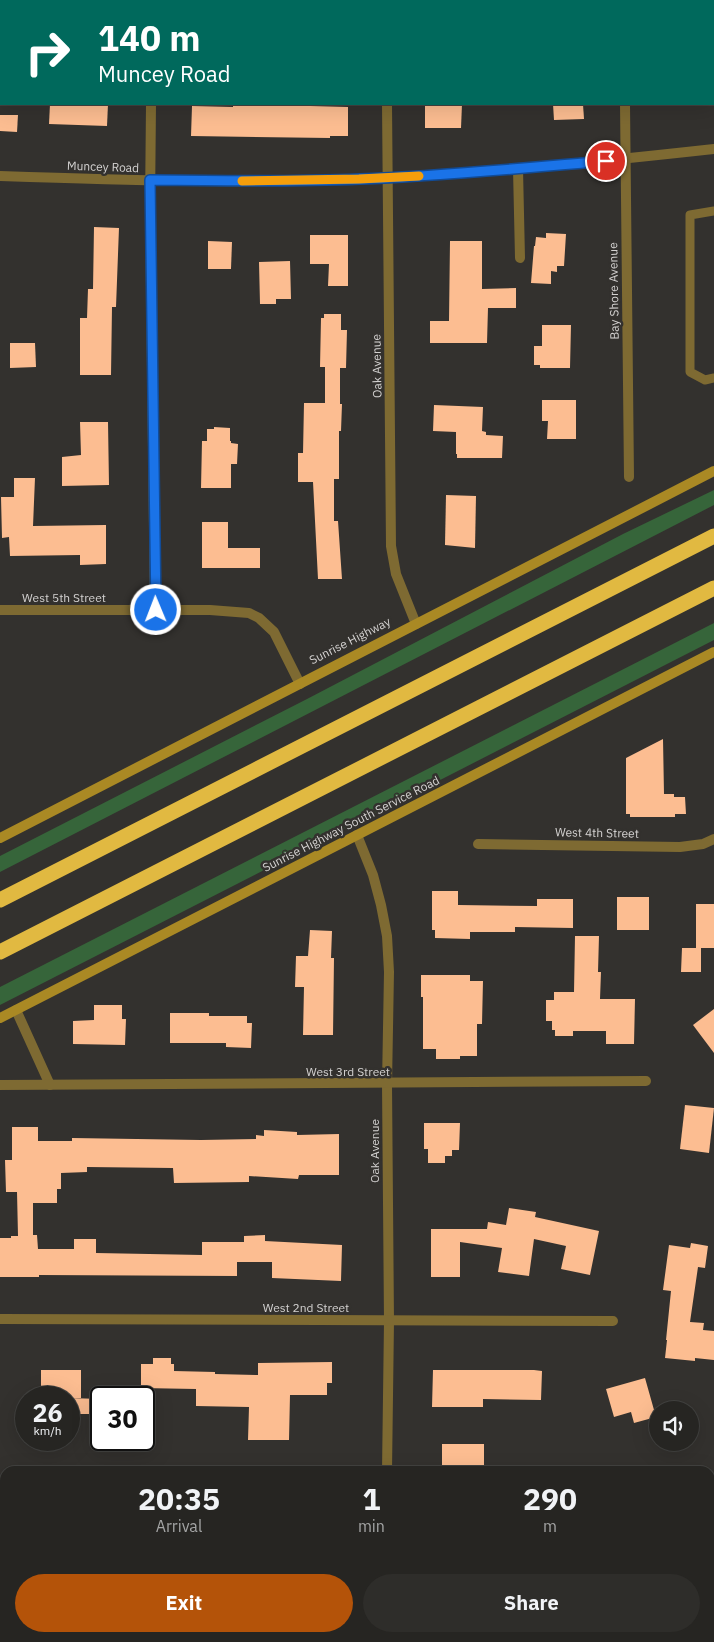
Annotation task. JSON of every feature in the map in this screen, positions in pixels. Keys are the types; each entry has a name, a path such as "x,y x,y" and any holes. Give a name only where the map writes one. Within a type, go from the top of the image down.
{"highway":[{"path":"0,900 714,536"},
{"path":"0,952 714,588"}],"main road":[{"name":"Sunrise Highway","path":"0,838 714,471"},
{"name":"Sunrise Highway South Service Road","path":"0,1018 714,652"}],"street":[{"path":"151,105 150,180 156,610"},
{"name":"Oak Avenue","path":"387,105 391,546 396,574 416,624"},
{"name":"Bay Shore Avenue","path":"625,105 624,159 630,477"},
{"name":"Muncey Road","path":"0,176 281,181 387,178 518,169 714,148"},
{"path":"518,169 520,258"},
{"name":"West 5th Street","path":"0,610 156,610 249,613 259,618 274,632 300,684"},
{"name":"Oak Avenue","path":"357,835 377,889 387,936 389,972 387,1466"},
{"name":"West 4th Street","path":"478,844 680,847 703,844 714,839"},
{"path":"16,1010 50,1084"},
{"name":"West 3rd Street","path":"0,1086 50,1084 646,1082"},
{"name":"West 2nd Street","path":"0,1319 613,1321"}],"lane":[{"path":"714,211 690,215 690,372 705,380 714,378"}],"green space":[{"path":"714,490 714,505 0,872 0,856 623,534"},
{"path":"714,623 714,640 0,1005 0,987"}],"building":[{"path":"50,105 108,105 107,126 49,124"},
{"path":"233,105 271,105 348,107 348,136 330,136 330,138 191,136 192,106 233,107"},
{"path":"425,105 462,105 461,128 425,128"},
{"path":"553,105 583,105 584,119 554,120"},
{"path":"0,115 18,115 17,132 0,131"},
{"path":"94,227 119,228 116,307 112,307 111,375 80,375 80,318 87,318 88,289 93,289"},
{"path":"546,233 566,234 564,266 557,266 557,272 551,271 551,284 531,283 536,237 546,238"},
{"path":"310,235 348,235 348,286 328,286 329,264 310,264"},
{"path":"208,241 232,242 231,269 208,269"},
{"path":"450,241 482,241 482,289 516,288 516,308 488,308 487,343 430,343 430,321 449,321"},
{"path":"290,261 291,299 276,299 276,304 260,304 259,262"},
{"path":"324,314 341,314 341,330 347,330 346,368 340,368 340,404 342,404 341,431 339,431 339,479 334,479 334,521 338,521 342,579 318,579 313,482 298,482 298,453 303,453 304,403 325,403 325,367 320,367 321,318 324,318"},
{"path":"542,325 571,325 570,368 540,368 540,365 534,365 534,346 542,346"},
{"path":"10,343 35,343 36,367 10,368"},
{"path":"542,400 576,400 576,439 547,439 548,421 542,421"},
{"path":"434,405 483,407 482,431 486,432 486,435 503,436 502,458 457,458 456,432 433,431"},
{"path":"80,422 108,422 109,485 62,486 62,457 81,455"},
{"path":"214,427 230,428 231,443 238,444 237,464 231,464 231,488 201,488 202,441 207,441 207,429 214,429"},
{"path":"14,478 35,478 33,526 106,525 106,564 80,565 80,555 10,556 9,537 2,538 1,497 14,497"},
{"path":"446,495 476,496 475,548 445,545"},
{"path":"202,522 228,522 228,548 260,548 260,568 202,568"},
{"path":"663,739 664,794 674,794 674,797 685,797 686,814 675,814 675,817 630,817 630,814 626,814 626,758"},
{"path":"432,891 458,891 458,905 537,906 537,899 573,899 573,928 515,927 515,932 470,932 470,939 435,938 435,930 432,930"},
{"path":"617,897 649,897 649,930 617,930"},
{"path":"696,904 714,904 714,948 701,948 701,972 681,972 682,948 696,948"},
{"path":"310,930 332,931 331,958 334,958 333,1035 303,1035 304,987 295,987 296,956 308,956"},
{"path":"575,936 599,936 598,972 601,972 600,999 635,999 634,1044 606,1044 606,1031 573,1031 573,1036 555,1036 555,1030 552,1030 552,1021 546,1021 546,1000 554,1000 554,992 574,992"},
{"path":"421,975 470,975 470,981 483,981 482,1024 477,1024 477,1056 460,1056 460,1059 436,1059 436,1049 423,1049"},
{"path":"94,1005 122,1005 122,1019 126,1019 125,1045 73,1044 73,1021 94,1020"},
{"path":"714,1009 714,1053 693,1025"},
{"path":"170,1013 209,1013 209,1016 247,1016 247,1023 252,1023 251,1048 226,1047 226,1043 170,1043"},
{"path":"685,1105 714,1108 709,1153 680,1149"},
{"path":"424,1123 460,1123 459,1150 452,1150 452,1156 445,1156 445,1163 428,1163 428,1149 424,1149"},
{"path":"12,1127 38,1127 38,1141 72,1141 72,1138 256,1139 256,1135 264,1136 264,1130 297,1132 297,1135 339,1134 339,1175 299,1175 298,1179 249,1176 249,1182 174,1183 173,1168 87,1167 87,1172 61,1173 61,1189 57,1189 57,1203 33,1203 33,1235 37,1235 38,1249 74,1249 74,1239 96,1239 96,1253 202,1255 202,1242 244,1242 244,1236 265,1235 265,1241 342,1245 341,1281 272,1278 272,1262 237,1262 237,1276 39,1275 39,1277 0,1277 0,1238 18,1236 17,1192 6,1192 5,1160 12,1160"},
{"path":"509,1208 536,1212 535,1217 599,1231 590,1275 561,1269 566,1246 534,1239 529,1276 498,1272 502,1248 460,1242 460,1277 431,1277 431,1229 487,1229 488,1222 506,1225"},
{"path":"691,1243 708,1246 705,1268 698,1267 690,1322 704,1323 703,1330 714,1331 714,1360 695,1358 695,1361 665,1358 671,1291 663,1290 669,1245 690,1248"},
{"path":"153,1358 171,1358 171,1364 174,1364 174,1371 258,1375 258,1363 332,1362 332,1383 327,1383 327,1395 290,1395 289,1440 248,1440 249,1407 196,1406 196,1389 141,1386 141,1364 153,1364"},
{"path":"41,1370 81,1370 81,1398 80,1386 41,1386"},
{"path":"433,1370 542,1371 541,1400 483,1399 483,1407 432,1407"},
{"path":"645,1378 651,1401 649,1401 649,1419 634,1423 631,1412 614,1417 606,1389"},
{"path":"80,1398 90,1399 90,1414 80,1414"},
{"path":"442,1444 484,1444 484,1466 442,1466"}],"slow traffic":[{"path":"242,181 419,176"}],"route":[{"path":"156,610 150,180 281,181 359,179 606,161"}]}
